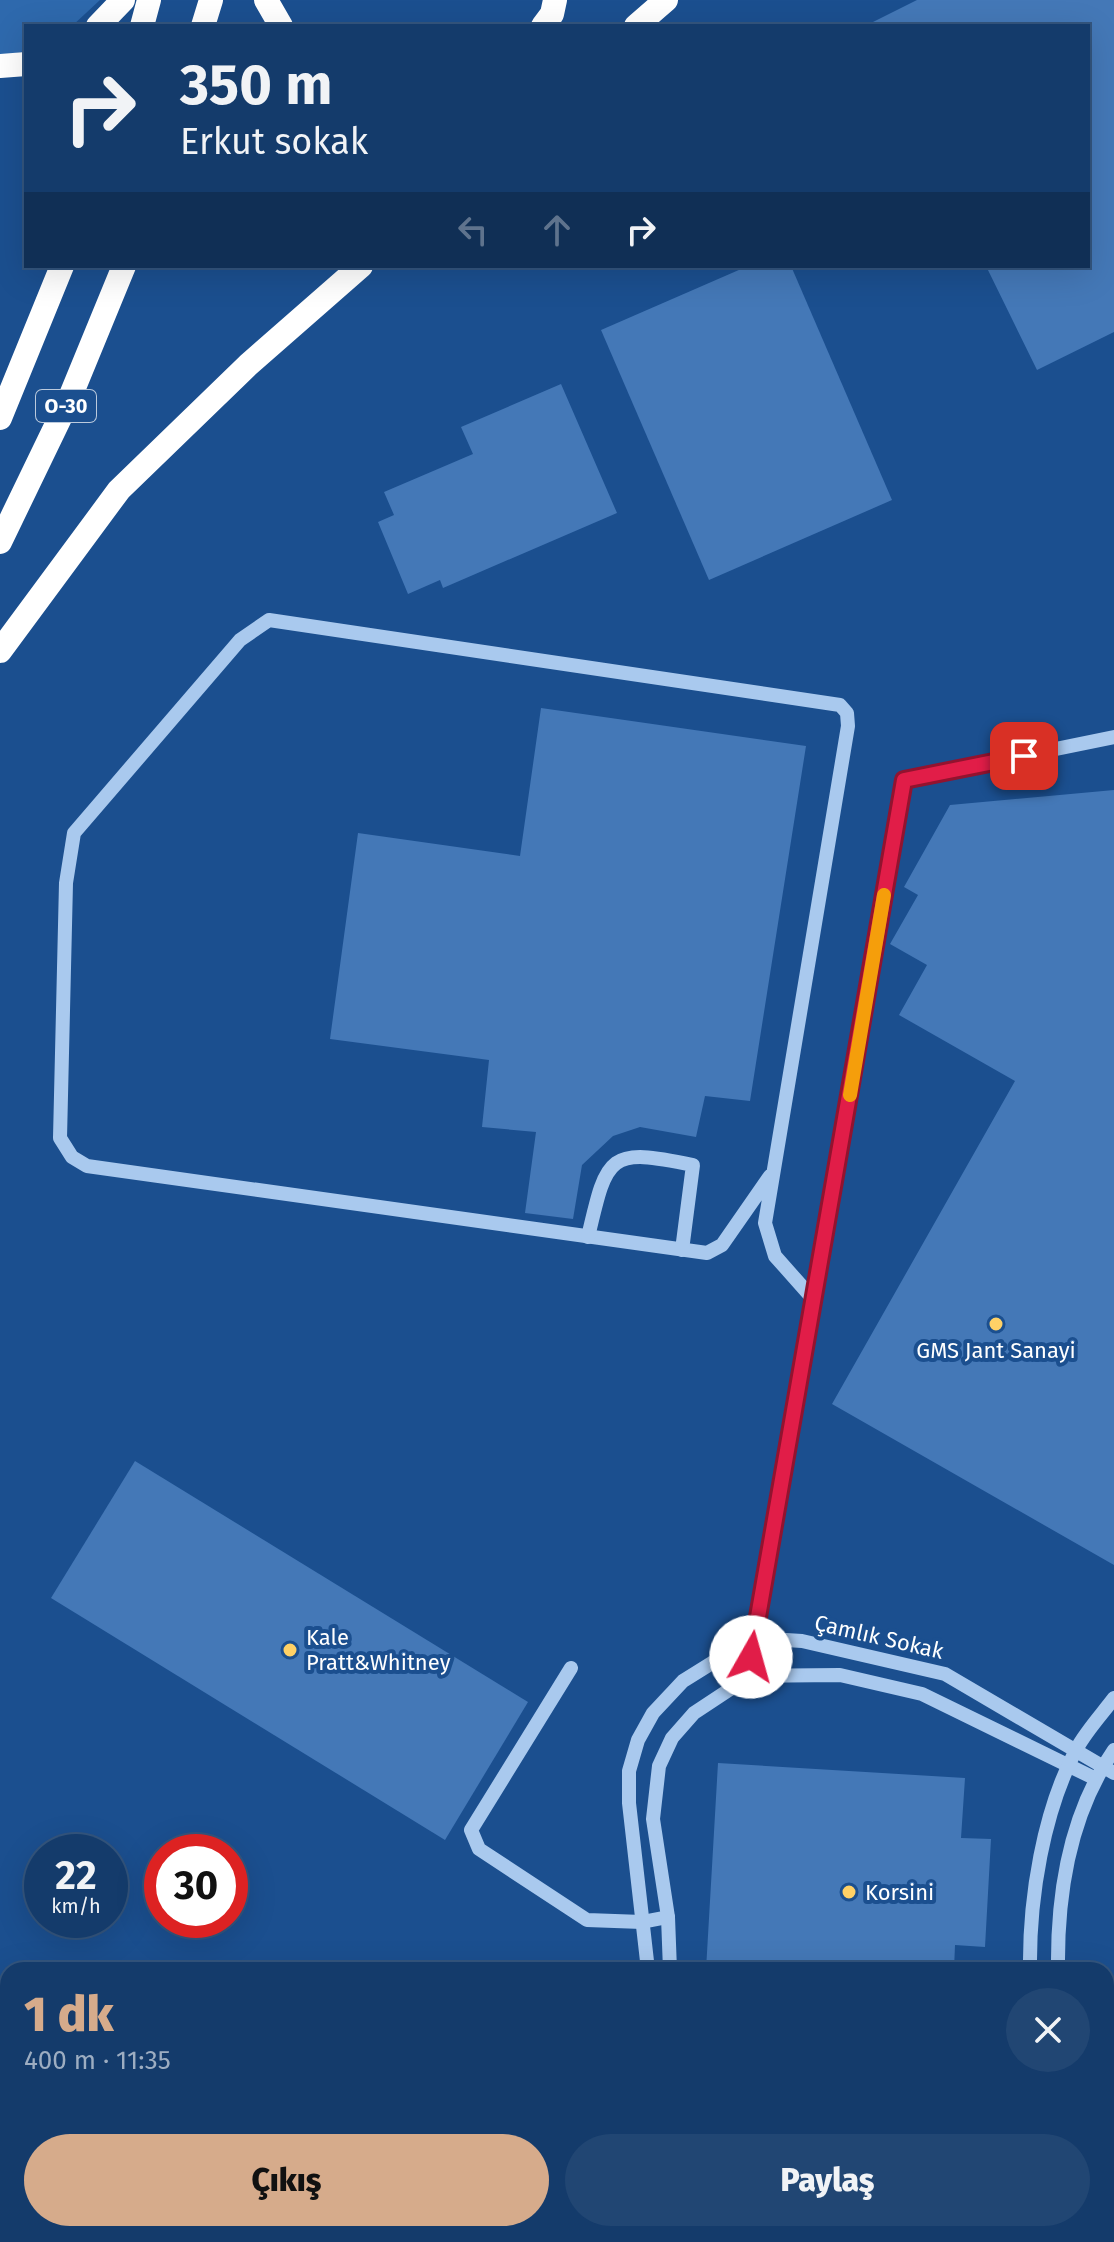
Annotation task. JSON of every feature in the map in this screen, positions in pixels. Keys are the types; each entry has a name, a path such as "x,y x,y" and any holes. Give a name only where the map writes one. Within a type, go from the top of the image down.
{"highway":[{"path":"100,24 123,0"},
{"path":"143,24 149,0"},
{"path":"204,24 211,0"},
{"path":"266,0 280,24"},
{"path":"544,24 552,14 555,0"},
{"path":"638,24 666,0"},
{"path":"0,66 24,64"},
{"name":"O-30","path":"0,418 61,268"},
{"name":"O-30","path":"0,542 71,395 123,268"},
{"path":"0,651 119,490 248,365 359,268"}],"street":[{"path":"770,1176 717,1250 707,1253 87,1166 72,1157 62,1143 66,883 74,833 240,640 262,621 342,630 840,705 845,709 848,726 770,1176 765,1223 770,1245 815,1301"},
{"path":"670,1962 668,1917 653,1819 659,1766 672,1738 694,1713 750,1676 752,1638 815,1301 904,780 1114,737"},
{"path":"588,1237 605,1173 623,1159 644,1155 693,1165 682,1250"},
{"path":"647,1962 629,1803 629,1771 638,1740 653,1713 683,1681 752,1638"},
{"name":"Çamlık Sokak","path":"752,1638 802,1641 945,1674 1077,1748 1103,1773"},
{"path":"571,1668 471,1830 473,1842 575,1914 602,1922 642,1922 668,1917"},
{"name":"Çamlık Sokak","path":"750,1676 840,1675 922,1694 1071,1766 1103,1773"},
{"path":"1030,1962 1029,1930 1042,1843 1077,1748 1114,1698"},
{"path":"1058,1962 1057,1932 1069,1850 1114,1750"}],"shaded area":[{"path":"0,0 100,0 74,24 24,24 24,51 0,56"}],"building":[{"path":"917,0 1114,0 1114,332 1037,370 987,268 1090,268 1090,24 869,24"},
{"path":"743,268 792,268 892,500 709,580 601,330"},
{"path":"561,384 617,513 443,588 440,580 408,594 378,522 394,515 384,492 473,454 461,427"},
{"path":"541,708 806,746 750,1101 705,1096 696,1137 640,1127 613,1136 582,1165 573,1219 525,1213 536,1132 482,1127 489,1060 330,1039 358,833 520,856"},
{"path":"1114,790 1114,1565 832,1404 1015,1081 899,1015 927,965 890,944 918,895 904,887 950,805"},
{"name":"Kale Pratt&Whitney","path":"135,1461 528,1702 445,1840 51,1598"},
{"name":"Korsini","path":"718,1763 965,1778 961,1838 991,1839 985,1947 955,1945 954,1962 706,1962"}],"slow traffic":[{"path":"850,1095 884,895"}],"place":[{"name":"GMS Jant Sanayi","path":"996,1324"},
{"name":"Kale Pratt&Whitney","path":"290,1650"},
{"name":"Korsini","path":"849,1892"}],"route":[{"path":"751,1657 904,780 1024,756"}]}
